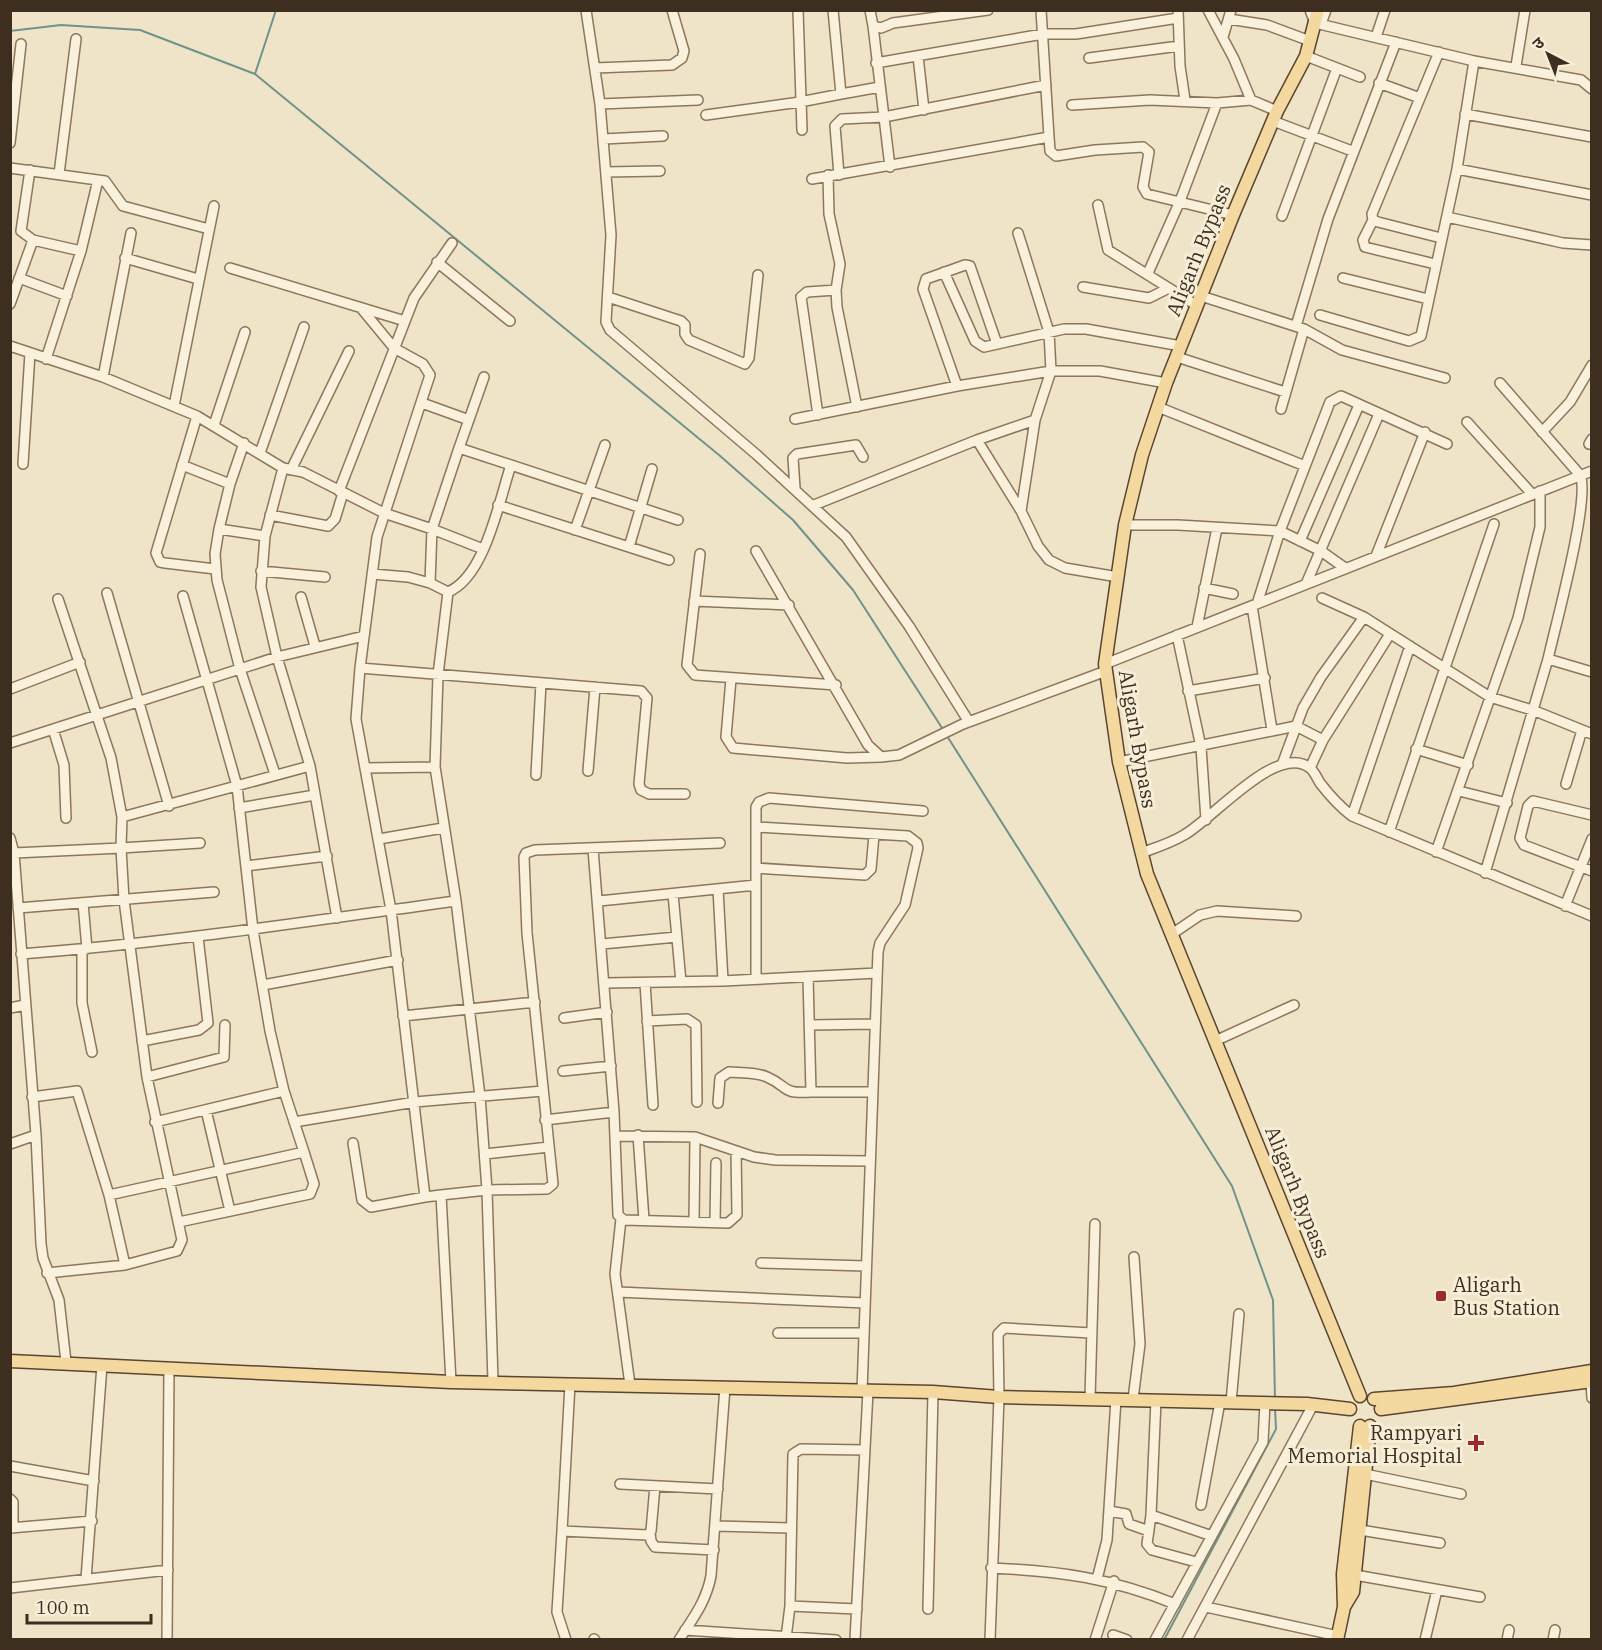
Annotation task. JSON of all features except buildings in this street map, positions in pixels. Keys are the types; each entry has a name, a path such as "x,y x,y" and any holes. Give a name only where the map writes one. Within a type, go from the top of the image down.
{"main road":[{"name":"Aligarh Bypass","path":"1318,15 1306,56 1275,116 1233,215 1166,383 1142,455 1125,525 1105,668 1119,762 1142,853 1172,934 1360,1396"},
{"path":"10,1361 451,1382 493,1381 933,1392 999,1397 1269,1403 1350,1409"},
{"path":"1378,1404 1592,1371"},
{"path":"1365,1426 1353,1421 1350,1409 1353,1401 1360,1396 1378,1404 1591,1381"},
{"path":"1365,1426 1378,1419 1378,1404"},
{"path":"1344,1607 1353,1592 1365,1474 1365,1426"},
{"path":"1337,1638 1344,1607 1343,1574 1365,1426"}],"street":[{"path":"586,10 600,104 606,172 611,261 606,322 615,336 795,488 846,537 867,563 966,723"},
{"path":"595,68 672,65 678,62 684,51 672,10"},
{"path":"798,10 802,130"},
{"path":"834,10 841,94"},
{"path":"870,10 890,167"},
{"path":"873,27 881,28 916,15 988,10"},
{"path":"1041,10 1050,151 1056,156 1095,150 1147,149 1149,156 1144,191 1233,215"},
{"path":"1208,10 1223,37 1251,100 1311,137 1352,151"},
{"path":"1240,21 1244,10"},
{"path":"1376,37 1385,10"},
{"path":"1516,66 1525,10"},
{"path":"876,63 1043,34 1112,30 1178,14 1185,100"},
{"path":"1223,37 1230,15 1240,21 1267,25 1310,41"},
{"path":"1318,15 1376,37 1474,61 1516,66 1581,80 1592,89"},
{"path":"59,174 76,39"},
{"path":"1281,409 1324,229 1352,151 1396,42"},
{"path":"10,143 21,44"},
{"path":"1089,58 1179,46"},
{"path":"1435,264 1365,247 1363,240 1439,52"},
{"path":"918,56 924,110"},
{"path":"1306,56 1360,77"},
{"path":"1320,315 1409,341 1421,336 1457,169 1474,61"},
{"path":"1282,216 1337,68"},
{"path":"1379,83 1420,98"},
{"path":"838,175 837,122 842,119 884,117 1046,86"},
{"path":"706,115 800,102 880,87"},
{"path":"600,104 698,100"},
{"path":"1072,105 1185,100 1217,103 1251,100"},
{"path":"1148,273 1180,201 1217,103"},
{"path":"1465,114 1592,137"},
{"path":"603,139 663,136"},
{"path":"812,179 890,167 1049,136"},
{"path":"10,168 98,180 109,184 123,206 209,229"},
{"path":"1457,169 1592,195"},
{"path":"30,170 20,224 24,236 81,251"},
{"path":"606,172 660,171"},
{"path":"828,175 829,214 840,264 836,290 844,346 857,407"},
{"path":"46,359 68,296 98,180"},
{"path":"1098,205 1108,250 1169,288 1199,301 1300,327 1342,350 1445,378"},
{"path":"174,406 214,206"},
{"path":"1447,217 1563,243 1592,244"},
{"path":"1373,220 1441,238"},
{"path":"103,377 131,233"},
{"path":"1018,233 1048,332 1051,371 1035,420 1021,511"},
{"path":"10,304 33,240"},
{"path":"270,515 328,526 335,519 341,492 405,321 422,284 452,243"},
{"path":"125,258 198,279"},
{"path":"437,262 510,321"},
{"path":"957,386 924,289 926,279 965,265 973,270 997,344"},
{"path":"230,268 405,321"},
{"path":"944,272 975,340 984,347 1048,332 1086,329 1179,352 1286,392"},
{"path":"608,297 681,321 685,325 685,334 689,340 745,364 749,358 758,275"},
{"path":"1343,278 1428,299"},
{"path":"20,279 68,296"},
{"path":"1083,287 1149,298 1169,288"},
{"path":"818,415 801,297 807,292 836,290"},
{"path":"361,308 394,348 428,369 429,381 377,537 360,668 357,732 391,910 425,1197"},
{"path":"260,453 304,327"},
{"path":"214,425 245,332"},
{"path":"10,345 103,377 174,406 214,425 287,469 303,472 384,513 483,549"},
{"path":"337,918 310,766 277,657 264,604 261,571 270,515 287,469 349,351"},
{"path":"23,464 30,353"},
{"path":"1542,432 1570,402 1592,365"},
{"path":"795,419 957,386 1051,371 1100,371 1166,383"},
{"path":"430,583 432,529 484,377"},
{"path":"1485,873 1535,711 1548,659 1579,521 1582,480 1500,383"},
{"path":"1272,730 1254,605 1330,402 1341,396 1425,432 1447,444"},
{"path":"422,403 469,420"},
{"path":"1300,541 1359,405"},
{"path":"1158,407 1305,466"},
{"path":"1306,584 1379,414"},
{"path":"197,416 157,557 165,563 216,569"},
{"path":"814,505 977,440 1035,420"},
{"path":"1436,852 1518,618 1532,568 1539,496 1467,422"},
{"path":"1376,556 1425,432"},
{"path":"977,440 1021,511 1038,546 1049,560 1065,568 1118,577"},
{"path":"244,444 230,484 219,530 216,569 240,669 275,774"},
{"path":"575,530 605,445"},
{"path":"795,488 793,458 797,454 856,445 863,457"},
{"path":"459,448 639,510 678,520"},
{"path":"182,465 230,484"},
{"path":"448,592 468,579 483,549 511,465"},
{"path":"629,547 652,469"},
{"path":"731,679 726,737 733,748 847,758 898,755 966,723 1105,668 1177,635 1376,556 1582,480 1592,471"},
{"path":"498,505 669,561"},
{"path":"1389,832 1494,524"},
{"path":"1125,525 1280,531 1321,551 1345,568"},
{"path":"1197,627 1217,528"},
{"path":"219,530 265,536"},
{"path":"756,551 868,745 880,757"},
{"path":"699,554 687,666 689,671 695,675 731,679 836,686"},
{"path":"261,571 325,577"},
{"path":"372,574 408,577 430,583 448,592"},
{"path":"1204,588 1233,594"},
{"path":"448,592 438,675 435,767 456,901 480,1096 487,1190 493,1381"},
{"path":"107,593 169,806"},
{"path":"179,1222 310,1194 314,1184 284,1091 263,985 253,930 237,786 205,682 183,596"},
{"path":"301,597 315,646"},
{"path":"1322,598 1364,617 1490,698 1589,730 1566,784"},
{"path":"47,1273 125,1265 177,1251 182,1240 147,1077 124,900 122,817 111,758 58,599"},
{"path":"694,601 789,605"},
{"path":"1283,762 1296,726 1321,677 1364,617"},
{"path":"1310,768 1323,740 1390,634"},
{"path":"1177,635 1201,747 1206,820"},
{"path":"10,743 138,704 277,657 364,636"},
{"path":"1352,816 1410,646"},
{"path":"1548,659 1592,672"},
{"path":"10,689 80,662"},
{"path":"360,668 645,693 647,698 639,784 641,790 650,794 685,794"},
{"path":"1188,691 1265,678"},
{"path":"536,775 541,683"},
{"path":"588,771 595,687"},
{"path":"1119,762 1296,726 1323,740"},
{"path":"53,729 64,765 66,818"},
{"path":"1416,749 1468,765"},
{"path":"1142,853 1183,836 1266,770 1283,762 1294,762 1310,768 1339,807 1352,816 1592,916"},
{"path":"122,817 310,766"},
{"path":"365,768 435,767"},
{"path":"1459,790 1507,803"},
{"path":"239,808 315,795"},
{"path":"756,978 756,807 763,799 923,811"},
{"path":"1592,814 1533,801 1528,806 1520,838 1524,845 1592,871"},
{"path":"756,827 908,836 917,843 918,848 905,905 880,943 877,973 864,1333 865,1450 855,1640"},
{"path":"379,839 443,828"},
{"path":"756,868 865,875 871,869 874,835"},
{"path":"10,838 14,853 13,880 18,908 36,1135 41,1244 47,1273 59,1300 66,1362"},
{"path":"1565,906 1592,840"},
{"path":"14,853 200,843"},
{"path":"353,1143 362,1200 371,1208 441,1195 550,1187 553,1184 523,895 526,853 535,850 720,843"},
{"path":"594,849 606,983 618,1215 621,1219 615,1258 630,1385"},
{"path":"246,866 327,856"},
{"path":"599,901 756,885"},
{"path":"718,889 723,981"},
{"path":"18,908 214,892"},
{"path":"674,894 681,982"},
{"path":"21,954 129,946 456,901"},
{"path":"83,903 82,1003 92,1052"},
{"path":"1172,934 1200,915 1217,912 1296,916"},
{"path":"142,1041 199,1030 208,1023 198,937"},
{"path":"602,944 677,937"},
{"path":"263,985 398,960"},
{"path":"606,983 723,981 877,973"},
{"path":"808,977 811,1092"},
{"path":"645,983 653,1104"},
{"path":"403,1016 535,1002"},
{"path":"10,1008 25,1005"},
{"path":"1215,1041 1294,1005"},
{"path":"564,1018 607,1012"},
{"path":"647,1020 687,1019 696,1025 697,1102"},
{"path":"810,1025 874,1024"},
{"path":"147,1077 224,1056 225,1025"},
{"path":"564,1071 611,1066"},
{"path":"718,1103 720,1078 729,1072 767,1077 783,1090 793,1093 872,1092"},
{"path":"33,1097 77,1091 109,1195 125,1265"},
{"path":"155,1122 284,1091"},
{"path":"294,1122 415,1102 543,1091"},
{"path":"206,1110 230,1211"},
{"path":"545,1120 614,1112"},
{"path":"10,1144 36,1135"},
{"path":"639,1135 644,1220"},
{"path":"615,1136 695,1137 754,1157 775,1160 870,1161"},
{"path":"694,1222 695,1137"},
{"path":"485,1154 549,1147"},
{"path":"621,1219 728,1222 737,1215 736,1151"},
{"path":"109,1195 304,1152"},
{"path":"715,1222 716,1163"},
{"path":"441,1195 451,1382"},
{"path":"1090,1398 1095,1224"},
{"path":"1133,1399 1140,1344 1134,1257"},
{"path":"761,1263 866,1266"},
{"path":"618,1292 865,1303"},
{"path":"1201,1505 1225,1402 1239,1314"},
{"path":"990,1640 1000,1330 1091,1333"},
{"path":"778,1333 864,1333"},
{"path":"86,1579 102,1365"},
{"path":"167,1640 169,1369"},
{"path":"1591,1381 1592,1398"},
{"path":"566,1640 557,1612 570,1384"},
{"path":"679,1640 708,1594 714,1551 725,1388"},
{"path":"928,1609 933,1392"},
{"path":"1097,1579 1105,1551 1116,1399"},
{"path":"1156,1400 1151,1515 1147,1544 1152,1550 1196,1562"},
{"path":"1155,1640 1263,1442 1269,1403"},
{"path":"1187,1640 1310,1405"},
{"path":"786,1638 790,1606 790,1528 795,1450 865,1450"},
{"path":"10,1466 94,1481"},
{"path":"1365,1474 1461,1494"},
{"path":"620,1484 718,1489"},
{"path":"655,1486 650,1533 652,1545 659,1548 714,1551"},
{"path":"10,1499 13,1503 12,1528 92,1521"},
{"path":"1109,1511 1126,1514 1129,1524 1149,1531"},
{"path":"1151,1515 1212,1536"},
{"path":"716,1526 790,1528"},
{"path":"1360,1530 1440,1543"},
{"path":"562,1531 645,1536 650,1533"},
{"path":"991,1568 1032,1570 1114,1581 1175,1604"},
{"path":"10,1588 168,1570"},
{"path":"1354,1575 1480,1597"},
{"path":"1095,1640 1114,1581"},
{"path":"1425,1640 1437,1590"},
{"path":"790,1606 857,1609"},
{"path":"1206,1607 1337,1638"},
{"path":"686,1630 836,1640"},
{"path":"1113,1635 1127,1640"}],"waterway":[{"path":"255,74 276,10"},
{"path":"10,31 61,25 140,30 255,74 719,455 793,520 853,590 944,731"},
{"path":"947,736 1232,1186 1273,1300 1275,1400"},
{"path":"1164,1640 1276,1429 1275,1408"}],"place":[{"name":"Aligarh Bus Station","path":"1441,1296"},
{"name":"Rampyari Memorial Hospital","path":"1476,1443"}]}
